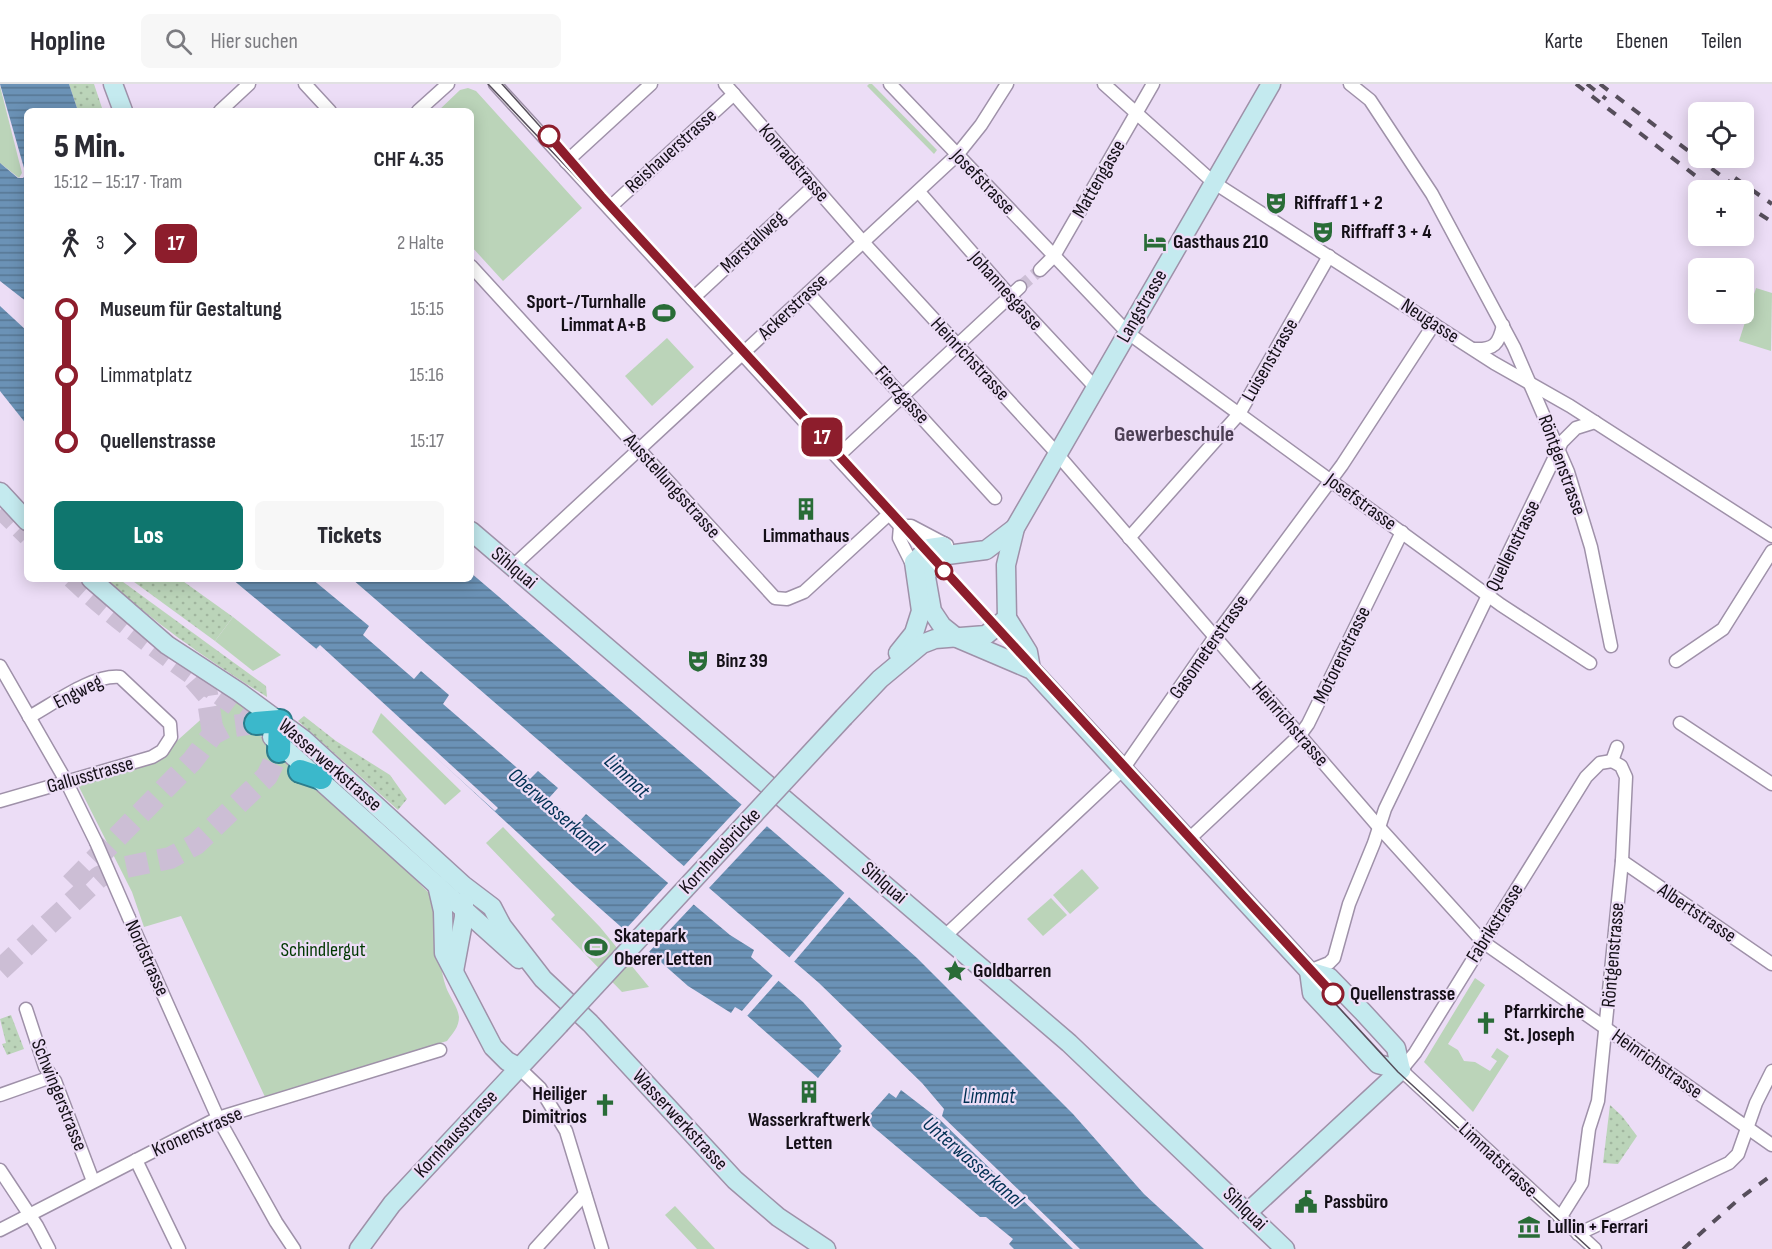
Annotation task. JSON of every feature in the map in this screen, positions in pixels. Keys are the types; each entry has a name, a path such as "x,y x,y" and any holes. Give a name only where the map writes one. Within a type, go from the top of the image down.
{"highway":[{"path":"256,723 280,721 280,749"}],"street":[{"path":"113,84 122,108"},
{"path":"223,108 249,84"},
{"path":"305,84 327,108"},
{"path":"421,108 448,84"},
{"path":"495,84 900,526 899,538 913,566 921,611 914,633 886,666 880,679"},
{"path":"566,162 651,84"},
{"name":"Konradstrasse","path":"725,84 863,242"},
{"name":"Josefstrasse","path":"890,84 1131,335 1489,596 1590,663"},
{"name":"Ackerstrasse","path":"512,567 957,155 1007,84"},
{"name":"Neugasse","path":"1104,84 1214,182 1434,324 1595,422 1772,536"},
{"name":"Mattengasse","path":"1040,270 1054,256 1153,84"},
{"name":"Langstrasse","path":"1015,528 1095,387 1131,335 1214,182 1271,84"},
{"name":"Röntgenstrasse","path":"1350,84 1370,100 1422,178 1503,325 1532,385 1560,450 1591,547 1611,646"},
{"name":"Reishauerstrasse","path":"609,208 734,94"},
{"name":"Marstallweg","path":"692,299 814,186"},
{"name":"Johannesgasse","path":"919,192 1010,297 1095,387"},
{"name":"Heinrichstrasse","path":"863,242 1057,454 1378,826 1483,942 1772,1145"},
{"name":"Luisenstrasse","path":"1129,538 1239,414 1329,256"},
{"name":"Ausstellungsstrasse","path":"474,269 776,598 786,599 804,591 889,514"},
{"path":"837,457 1020,287"},
{"name":"Fierzgasse","path":"808,293 995,498"},
{"name":"Gasometerstrasse","path":"945,936 1123,769 1214,638 1330,479 1434,324"},
{"path":"1474,349 1492,348 1498,344 1503,325"},
{"name":"Quellenstrasse","path":"1309,971 1332,961 1348,904 1378,826 1568,434 1576,428 1595,422"},
{"path":"0,492 24,518"},
{"path":"900,526 911,526 947,545 970,551"},
{"path":"1015,528 986,550 934,559 926,573 932,611 942,626 957,638 1031,669"},
{"path":"1015,528 1006,565 1007,618 1028,652 1031,669"},
{"name":"Motorenstrasse","path":"1188,840 1300,735 1311,720 1402,532"},
{"name":"Sihlquai","path":"474,534 1069,1043 1285,1249"},
{"path":"913,566 916,557 926,550 947,545"},
{"path":"1676,661 1723,629 1772,551"},
{"name":"Wasserwerkstrasse","path":"94,582 167,645 280,721 463,885 492,907 496,931"},
{"path":"880,679 922,644 935,639 986,635 1007,618"},
{"name":"Nordstrasse","path":"0,666 66,781 96,842 218,1118 276,1222 294,1249"},
{"name":"Limmatstrasse","path":"1031,669 1309,971 1329,977 1363,1012 1396,1048 1401,1070 1596,1249"},
{"name":"Engweg","path":"29,717 94,682 108,676 118,677 170,724 171,737"},
{"name":"Kornhausbrücke","path":"559,1025 880,679"},
{"name":"Wasserwerkstrasse","path":"256,723 280,749 465,909 496,931 590,1023 735,1179 778,1217 826,1249"},
{"path":"1680,723 1772,784"},
{"name":"Gallusstrasse","path":"0,801 153,757 162,751 171,737"},
{"path":"1612,761 1617,747"},
{"name":"Röntgenstrasse","path":"1560,1218 1582,1183 1589,1129 1598,1101 1622,861 1626,777 1621,766 1612,761"},
{"name":"Fabrikstrasse","path":"1248,1212 1401,1070 1415,1053 1586,777 1600,763 1612,761"},
{"name":"Albertstrasse","path":"1622,861 1772,964"},
{"path":"437,885 444,920 442,934 444,953 493,1047 540,1088 561,1122 602,1249"},
{"path":"454,972 465,909 463,885"},
{"path":"444,920 453,912 465,909"},
{"path":"458,952 471,937 496,931"},
{"name":"Schwingerstrasse","path":"26,1009 93,1180"},
{"name":"Kornhausstrasse","path":"360,1249 392,1204 559,1025"},
{"name":"Kronenstrasse","path":"0,1230 93,1180 218,1118 440,1050"},
{"path":"1578,1234 1598,1222 1616,1217 1729,1163 1738,1154 1756,1103 1772,1071"},
{"path":"0,1095 51,1077"},
{"path":"136,1160 179,1249"},
{"path":"0,1170 30,1214 49,1249"},
{"path":"535,1249 585,1194"}],"green space":[{"path":"69,84 94,84 102,108 77,108"},
{"path":"872,84 937,150 934,154 867,86"},
{"path":"0,86 22,173 19,178 0,163"},
{"path":"468,88 476,91 582,208 503,281 474,249 474,108 441,108 460,90"},
{"path":"1756,288 1772,293 1771,351 1739,341 1744,324 1754,324"},
{"path":"667,338 694,367 652,406 625,376"},
{"path":"110,582 123,582 266,686 267,697 224,670 145,612"},
{"path":"134,582 184,582 233,617 215,641"},
{"path":"233,617 281,655 253,671 215,641"},
{"name":"Schindlergut","path":"235,689 256,703 257,733 341,806 431,895 443,975 459,1017 457,1027 447,1041 265,1097 181,916 144,927 132,892 78,785 160,756"},
{"path":"381,713 461,791 445,805 372,732"},
{"path":"304,716 336,741 390,775 407,799 398,810 298,721"},
{"path":"503,827 600,927 649,987 622,992 551,919 555,915 486,843"},
{"path":"1082,869 1099,888 1070,914 1053,895"},
{"path":"1051,898 1067,915 1043,936 1027,919"},
{"path":"1475,978 1485,985 1448,1044 1458,1050 1464,1061 1475,1062 1490,1071 1497,1061 1491,1057 1497,1048 1509,1056 1473,1112 1424,1062"},
{"path":"11,1015 24,1049 7,1055 2,1044 6,1043 0,1019"},
{"path":"1610,1105 1622,1116 1637,1136 1618,1164 1603,1163"},
{"path":"675,1206 715,1249 697,1249 665,1215"}],"water":[{"path":"0,84 69,84 77,108 24,108 24,168"},
{"path":"0,163 18,178 23,178 24,300 0,281"},
{"path":"0,306 24,328 24,421 0,391"},
{"name":"Limmat","path":"474,576 831,881 917,958 1073,1114 1144,1194 1204,1249 1080,1249 942,1116 944,1109 922,1083 819,983 355,582 474,582"},
{"name":"Limmat","path":"236,582 316,582 369,626 363,635 414,679 421,671 449,695 443,704 530,779 538,771 558,788 549,798 577,824 586,814 730,935 754,950 751,957 803,1002 842,1046 839,1049 841,1051 818,1078 742,1011 735,1007 731,1013 688,986 577,888 349,676"},
{"name":"Limmat","path":"901,1090 940,1120 1073,1249 1014,1249 1009,1244 1013,1239 986,1217 980,1217 865,1120 889,1093 896,1098"}],"pier":[{"path":"320,645 498,808 495,811 316,649"},
{"path":"744,802 769,824 708,889 683,867"},
{"path":"670,881 696,902 647,954 623,932"},
{"path":"846,891 851,895 793,963 788,959"},
{"path":"775,973 781,978 747,1016 741,1012"}],"tunnel":[{"path":"1020,287 1040,270"},
{"path":"0,510 24,534"},
{"path":"74,582 138,636 256,723"},
{"path":"194,679 207,694 213,734"},
{"path":"71,884 192,761 213,734 226,727 256,723"},
{"path":"0,970 99,877 117,869 170,858 196,844 267,776 279,751"}],"tram line":[{"path":"488,84 597,199 1398,1072 1590,1249"},
{"path":"502,84 571,161"},
{"name":"17","path":"549,136 601,196 1333,994"}],"railway":[{"path":"1576,84 1701,180"},
{"path":"1587,84 1606,99"},
{"path":"1600,84 1727,180"},
{"path":"1735,178 1772,204"},
{"path":"1754,210 1772,222"},
{"path":"1683,1249 1739,1199 1772,1175"}],"place":[{"name":"Riffraff 1 + 2","path":"1276,203"},
{"name":"Riffraff 3 + 4","path":"1323,232"},
{"name":"Gasthaus 210","path":"1155,242"},
{"name":"Sport-/Turnhalle Limmat A+B","path":"664,313"},
{"name":"Limmathaus","path":"806,509"},
{"name":"Binz 39","path":"698,661"},
{"name":"Skatepark Oberer Letten","path":"596,947"},
{"name":"Goldbarren","path":"955,971"},
{"name":"Quellenstrasse","path":"1333,994"},
{"name":"Pfarrkirche St. Joseph","path":"1486,1023"},
{"name":"Wasserkraftwerk Letten","path":"809,1092"},
{"name":"Heiliger Dimitrios","path":"605,1105"},
{"name":"Passbüro","path":"1306,1202"},
{"name":"Lullin + Ferrari","path":"1529,1227"}],"district":[{"name":"Gewerbeschule","path":"1174,434"}],"water label":[{"name":"Oberwasserkanal","path":"556,811"},
{"name":"Unterwasserkanal","path":"973,1162"}]}
